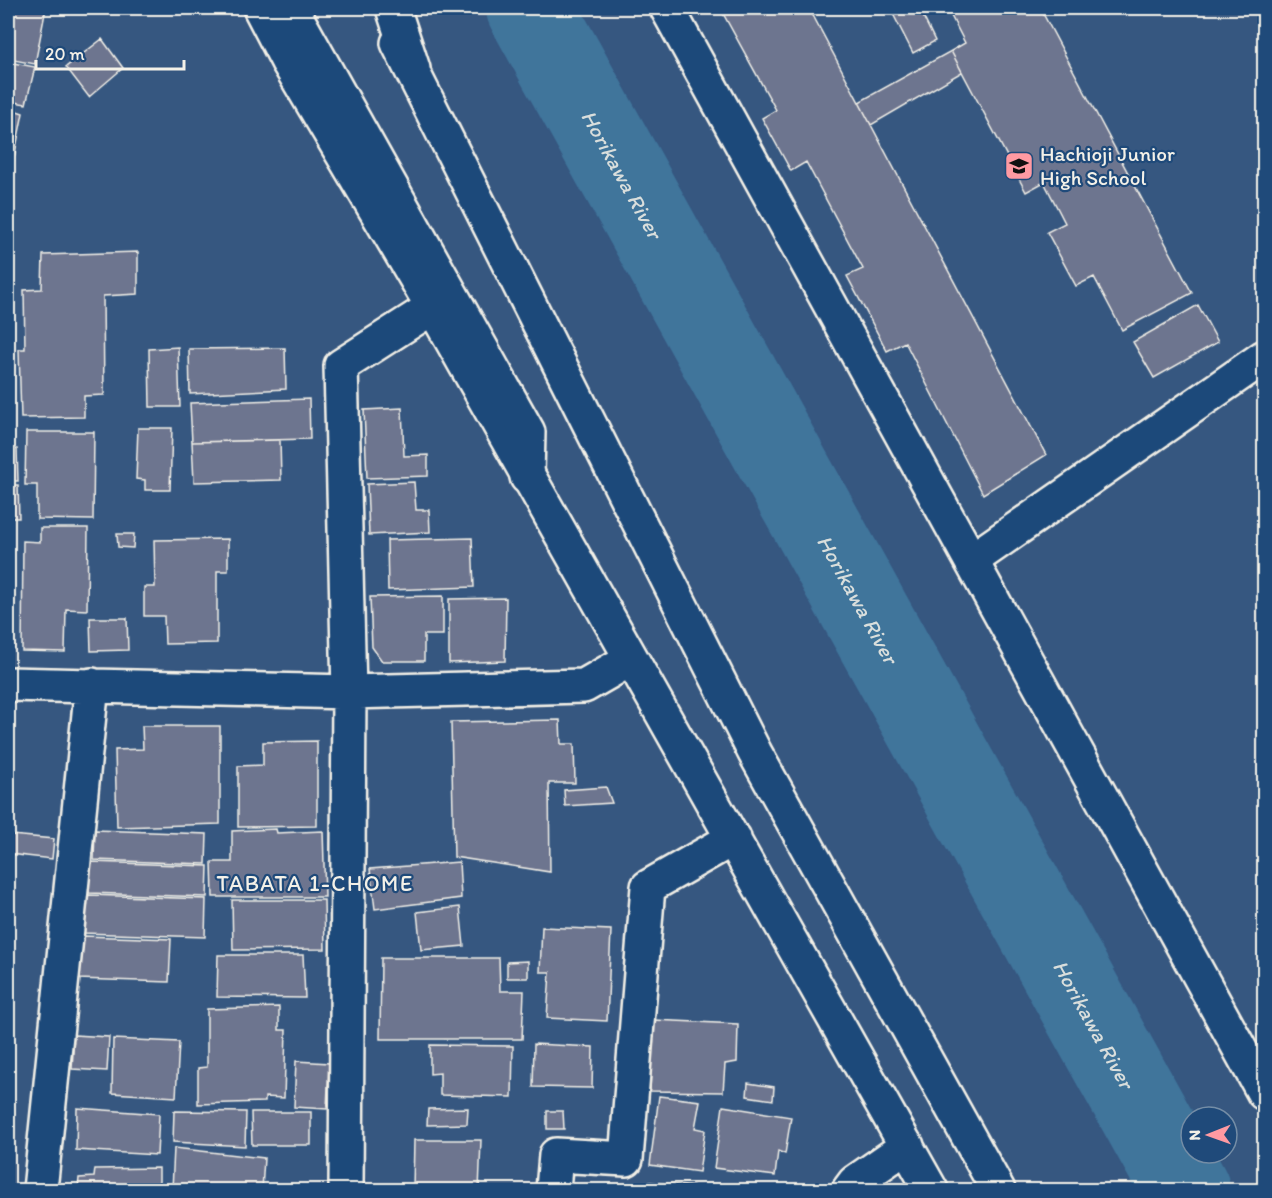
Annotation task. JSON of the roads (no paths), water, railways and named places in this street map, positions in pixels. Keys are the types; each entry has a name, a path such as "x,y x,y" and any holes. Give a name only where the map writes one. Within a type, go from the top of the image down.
{"main road":[{"path":"260,8 287,60 434,307 527,477 734,838 931,1191"},
{"path":"291,8 528,432 527,477"},
{"path":"378,8 413,69 755,753 998,1191"},
{"path":"393,8 413,69"},
{"path":"667,8 1264,1093"},
{"path":"346,1191 349,692 341,366 434,307"},
{"path":"972,560 1264,357"},
{"path":"8,684 349,692 584,686 631,659"},
{"path":"40,1191 92,685"},
{"path":"553,1191 556,1155 626,1159 648,887 734,838"},
{"path":"849,1191 855,1182 907,1146"}],"waterway":[{"name":"Horikawa River","path":"530,8 1186,1190"}],"place":[{"name":"Hachioji Junior High School","path":"1019,166"}],"district":[{"name":"TABATA 1-CHOME","path":"315,883"}]}
